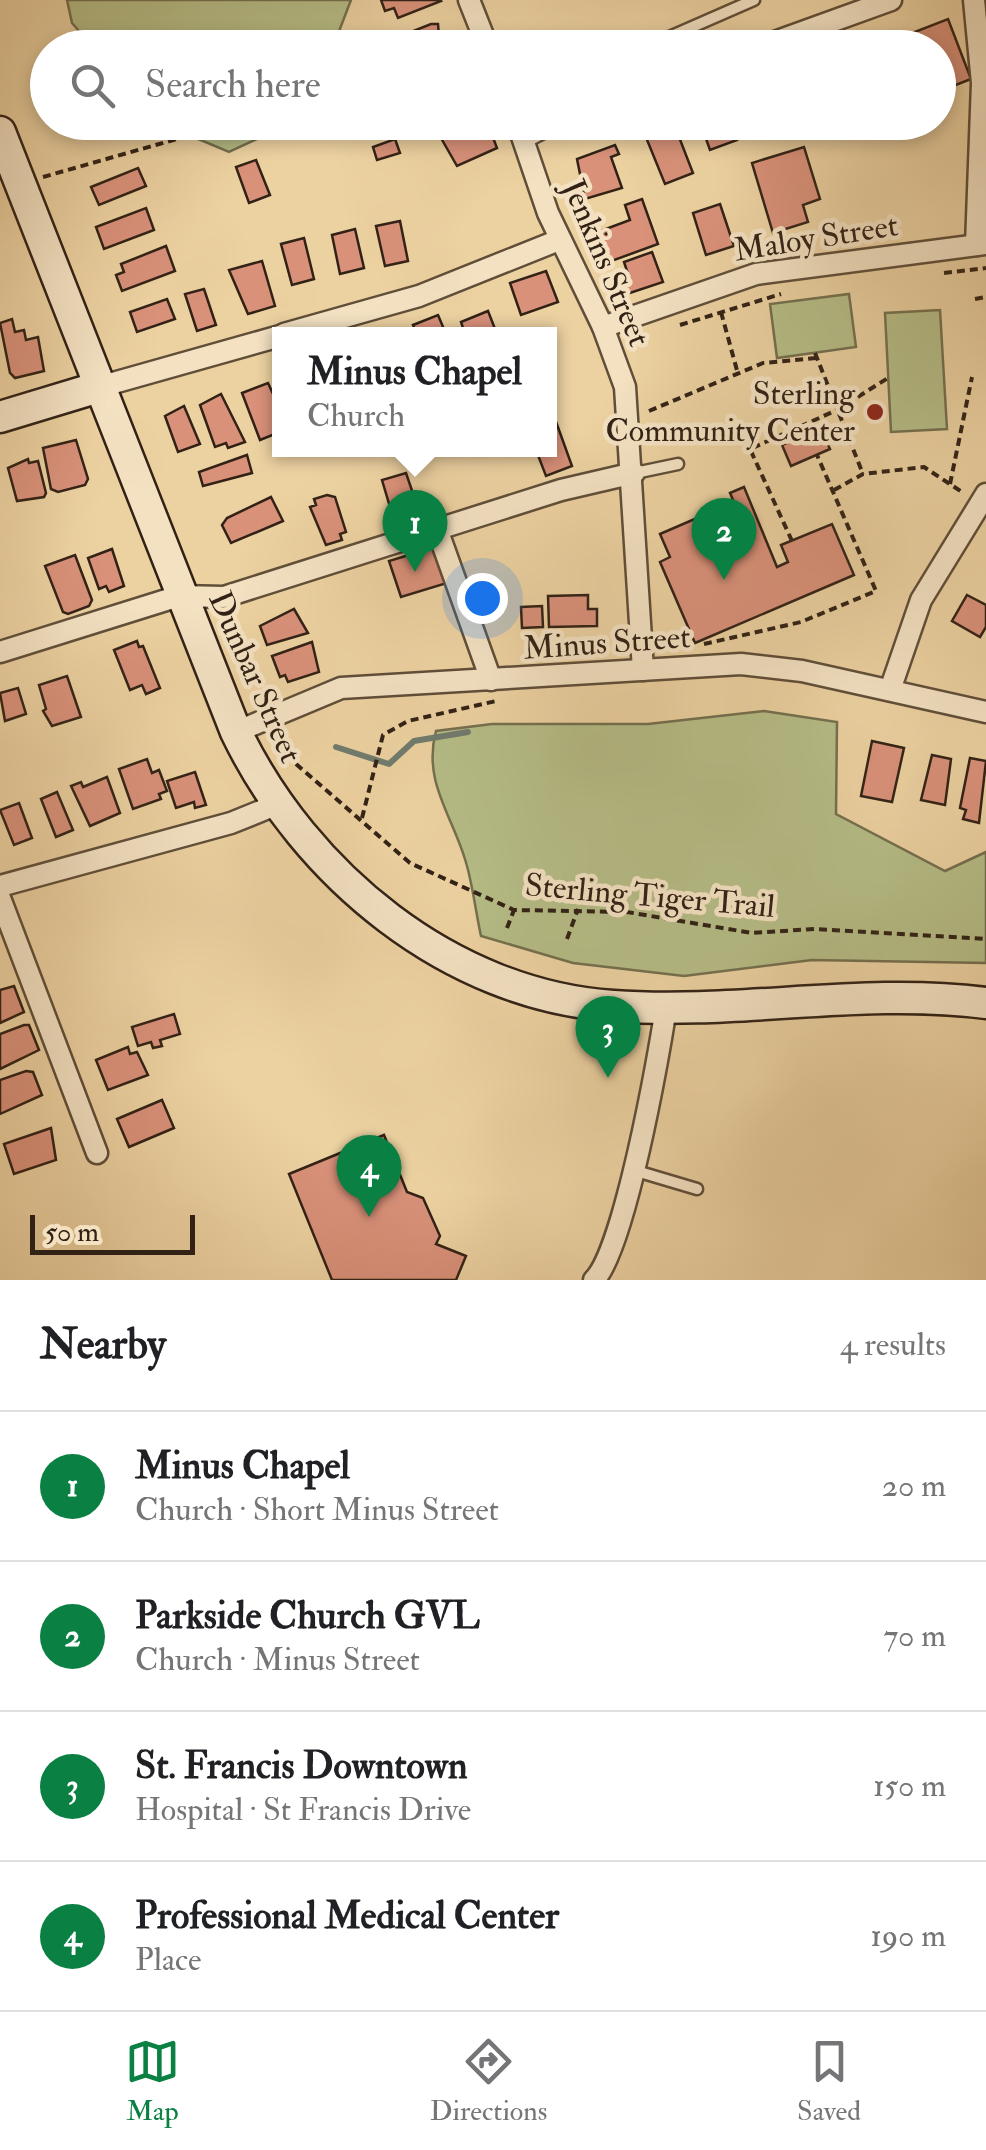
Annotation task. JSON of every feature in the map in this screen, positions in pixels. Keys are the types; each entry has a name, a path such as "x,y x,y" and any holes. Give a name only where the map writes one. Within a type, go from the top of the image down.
{"street":[{"path":"470,0 481,30"},
{"path":"808,30 891,0"},
{"path":"974,0 982,82 981,245"},
{"name":"Dunbar Street","path":"0,132 10,186 99,387 236,732 278,804 348,884 399,926 481,972 596,1004 666,1006 908,996 986,1002"},
{"name":"Jenkins Street","path":"524,140 560,240 603,326 625,387 634,473 643,670"},
{"path":"310,327 419,296 560,240"},
{"name":"Maloy Street","path":"603,326 756,274 981,245"},
{"path":"0,417 272,338"},
{"path":"0,652 180,596 224,596 561,490 634,473"},
{"path":"890,690 920,600 983,499"},
{"path":"437,529 496,687"},
{"name":"Minus Street","path":"236,732 341,688 496,687 643,670 741,664 890,690 986,712"},
{"path":"0,886 231,823 278,804"},
{"path":"0,898 97,1153"},
{"path":"599,1278 607,1264 658,1066 666,1006"}],"lane":[{"path":"685,30 754,0"},
{"path":"634,473 678,464"},
{"path":"632,1170 697,1189"}],"path":[{"path":"10,186 173,140"},
{"path":"939,273 986,268"},
{"path":"675,326 783,294"},
{"path":"974,299 986,297"},
{"path":"721,312 738,374"},
{"path":"640,415 764,364 816,355 862,474"},
{"path":"950,484 972,377"},
{"path":"792,541 750,448 837,410 888,378"},
{"path":"696,650 707,640 802,622 876,591 816,455"},
{"path":"834,490 862,474 924,467 983,499"},
{"path":"362,820 383,734 408,721 486,706 496,687"},
{"name":"Sterling Tiger Trail","path":"296,764 425,872 514,910 578,908 752,933 814,928 986,939"},
{"path":"566,940 578,908"},
{"path":"507,928 514,910"}],"green space":[{"path":"67,0 351,0 340,30 78,30 72,23"},
{"path":"200,140 255,140 229,152"},
{"path":"849,294 856,347 777,358 770,304"},
{"path":"940,310 947,429 891,432 885,313"},
{"path":"764,711 837,722 836,814 945,871 986,852 986,963 812,960 684,976 573,963 481,936 467,866 436,784 436,731 492,724 648,724"}],"building":[{"path":"381,0 441,1 398,18 394,8 385,11"},
{"path":"948,19 952,30 920,30"},
{"path":"431,24 438,24 438,30 416,30"},
{"path":"956,40 971,79 956,85"},
{"path":"395,140 400,153 377,160 373,147"},
{"path":"442,140 494,140 497,148 457,166"},
{"path":"647,140 680,140 693,173 665,184"},
{"path":"706,140 737,140 710,150"},
{"path":"615,145 619,154 611,157 622,188 585,199 577,159"},
{"path":"804,147 820,199 803,205 808,222 773,233 752,163"},
{"path":"256,160 270,195 249,203 236,167"},
{"path":"138,168 146,186 99,205 91,187"},
{"path":"642,199 658,244 606,263 595,233 630,220 625,205"},
{"path":"720,204 734,246 706,255 693,213"},
{"path":"146,208 154,230 104,249 96,227"},
{"path":"400,221 408,261 385,266 376,226"},
{"path":"355,229 364,268 340,274 332,235"},
{"path":"304,238 314,279 292,285 281,244"},
{"path":"166,246 175,271 122,291 116,275 124,272 121,264"},
{"path":"652,252 663,282 621,296 616,282 629,277 624,262"},
{"path":"262,261 275,306 248,314 229,270"},
{"path":"546,271 558,302 521,315 510,283"},
{"path":"204,289 216,325 197,331 185,294"},
{"path":"167,299 175,319 137,332 130,312"},
{"path":"488,311 494,327 463,327 461,322"},
{"path":"438,315 443,327 414,327"},
{"path":"12,319 15,332 24,330 26,340 38,337 44,371 15,378 10,373 0,323"},
{"path":"268,383 272,392 272,435 260,440 242,393"},
{"path":"221,394 245,442 228,448 226,443 215,447 200,405"},
{"path":"184,406 200,444 178,452 165,416"},
{"path":"557,425 572,466 546,476 539,457 557,457"},
{"path":"820,428 830,449 791,466 782,445"},
{"path":"76,440 88,479 85,485 58,492 51,489 43,448"},
{"path":"247,455 252,473 203,486 199,472"},
{"path":"28,459 29,463 38,461 46,493 44,497 17,501 8,468"},
{"path":"406,473 420,514 396,527 382,480"},
{"path":"744,487 777,567 788,562 781,545 832,524 854,575 695,643 660,562 670,557 660,534 734,502 730,493"},
{"path":"271,497 283,521 231,543 222,525 227,518"},
{"path":"335,497 346,532 340,534 342,540 326,545 310,507 316,505 314,499"},
{"path":"435,547 447,583 401,597 389,561"},
{"path":"112,549 124,586 109,592 106,586 99,589 88,558"},
{"path":"75,555 92,600 89,606 68,614 63,612 45,566"},
{"path":"588,595 588,609 597,609 597,626 549,627 548,596"},
{"path":"967,595 986,605 986,627 980,637 952,621"},
{"path":"542,606 543,627 522,628 521,607"},
{"path":"294,609 308,633 267,645 260,626"},
{"path":"137,641 139,647 143,646 160,688 146,694 142,685 130,690 114,650"},
{"path":"312,642 319,672 288,682 285,675 280,677 272,656"},
{"path":"67,676 81,717 52,726 43,711 46,709 39,685"},
{"path":"18,688 26,714 5,721 0,693"},
{"path":"872,741 904,748 892,802 861,796"},
{"path":"932,755 951,759 945,805 921,800"},
{"path":"970,758 986,761 979,823 963,819 966,810 960,808"},
{"path":"147,759 152,773 159,770 167,791 159,794 161,799 133,809 119,769"},
{"path":"195,772 206,805 195,808 194,802 176,808 167,781"},
{"path":"107,777 120,813 90,826 71,786 81,782 83,787"},
{"path":"57,792 73,830 56,837 41,799"},
{"path":"19,803 32,838 14,845 0,810"},
{"path":"14,986 24,1012 0,1023 0,990"},
{"path":"174,1014 180,1034 160,1040 162,1046 153,1048 151,1042 138,1046 132,1027"},
{"path":"29,1025 39,1050 0,1069 0,1034"},
{"path":"128,1047 130,1054 137,1052 148,1075 108,1090 96,1060"},
{"path":"33,1072 42,1095 0,1114 0,1080"},
{"path":"162,1100 174,1128 129,1147 117,1119"},
{"path":"51,1128 56,1160 14,1174 4,1144"},
{"path":"384,1135 407,1192 423,1198 440,1236 436,1244 466,1256 456,1280 332,1280 289,1174"}],"waterway":[{"path":"336,747 389,764 414,741 468,732"}],"place":[{"name":"Sterling Community Center","path":"875,412"},
{"name":"Minus Chapel","path":"415,572"},
{"name":"Parkside Church GVL","path":"724,580"},
{"name":"St. Francis Downtown","path":"608,1078"},
{"name":"Professional Medical Center","path":"369,1217"}]}
